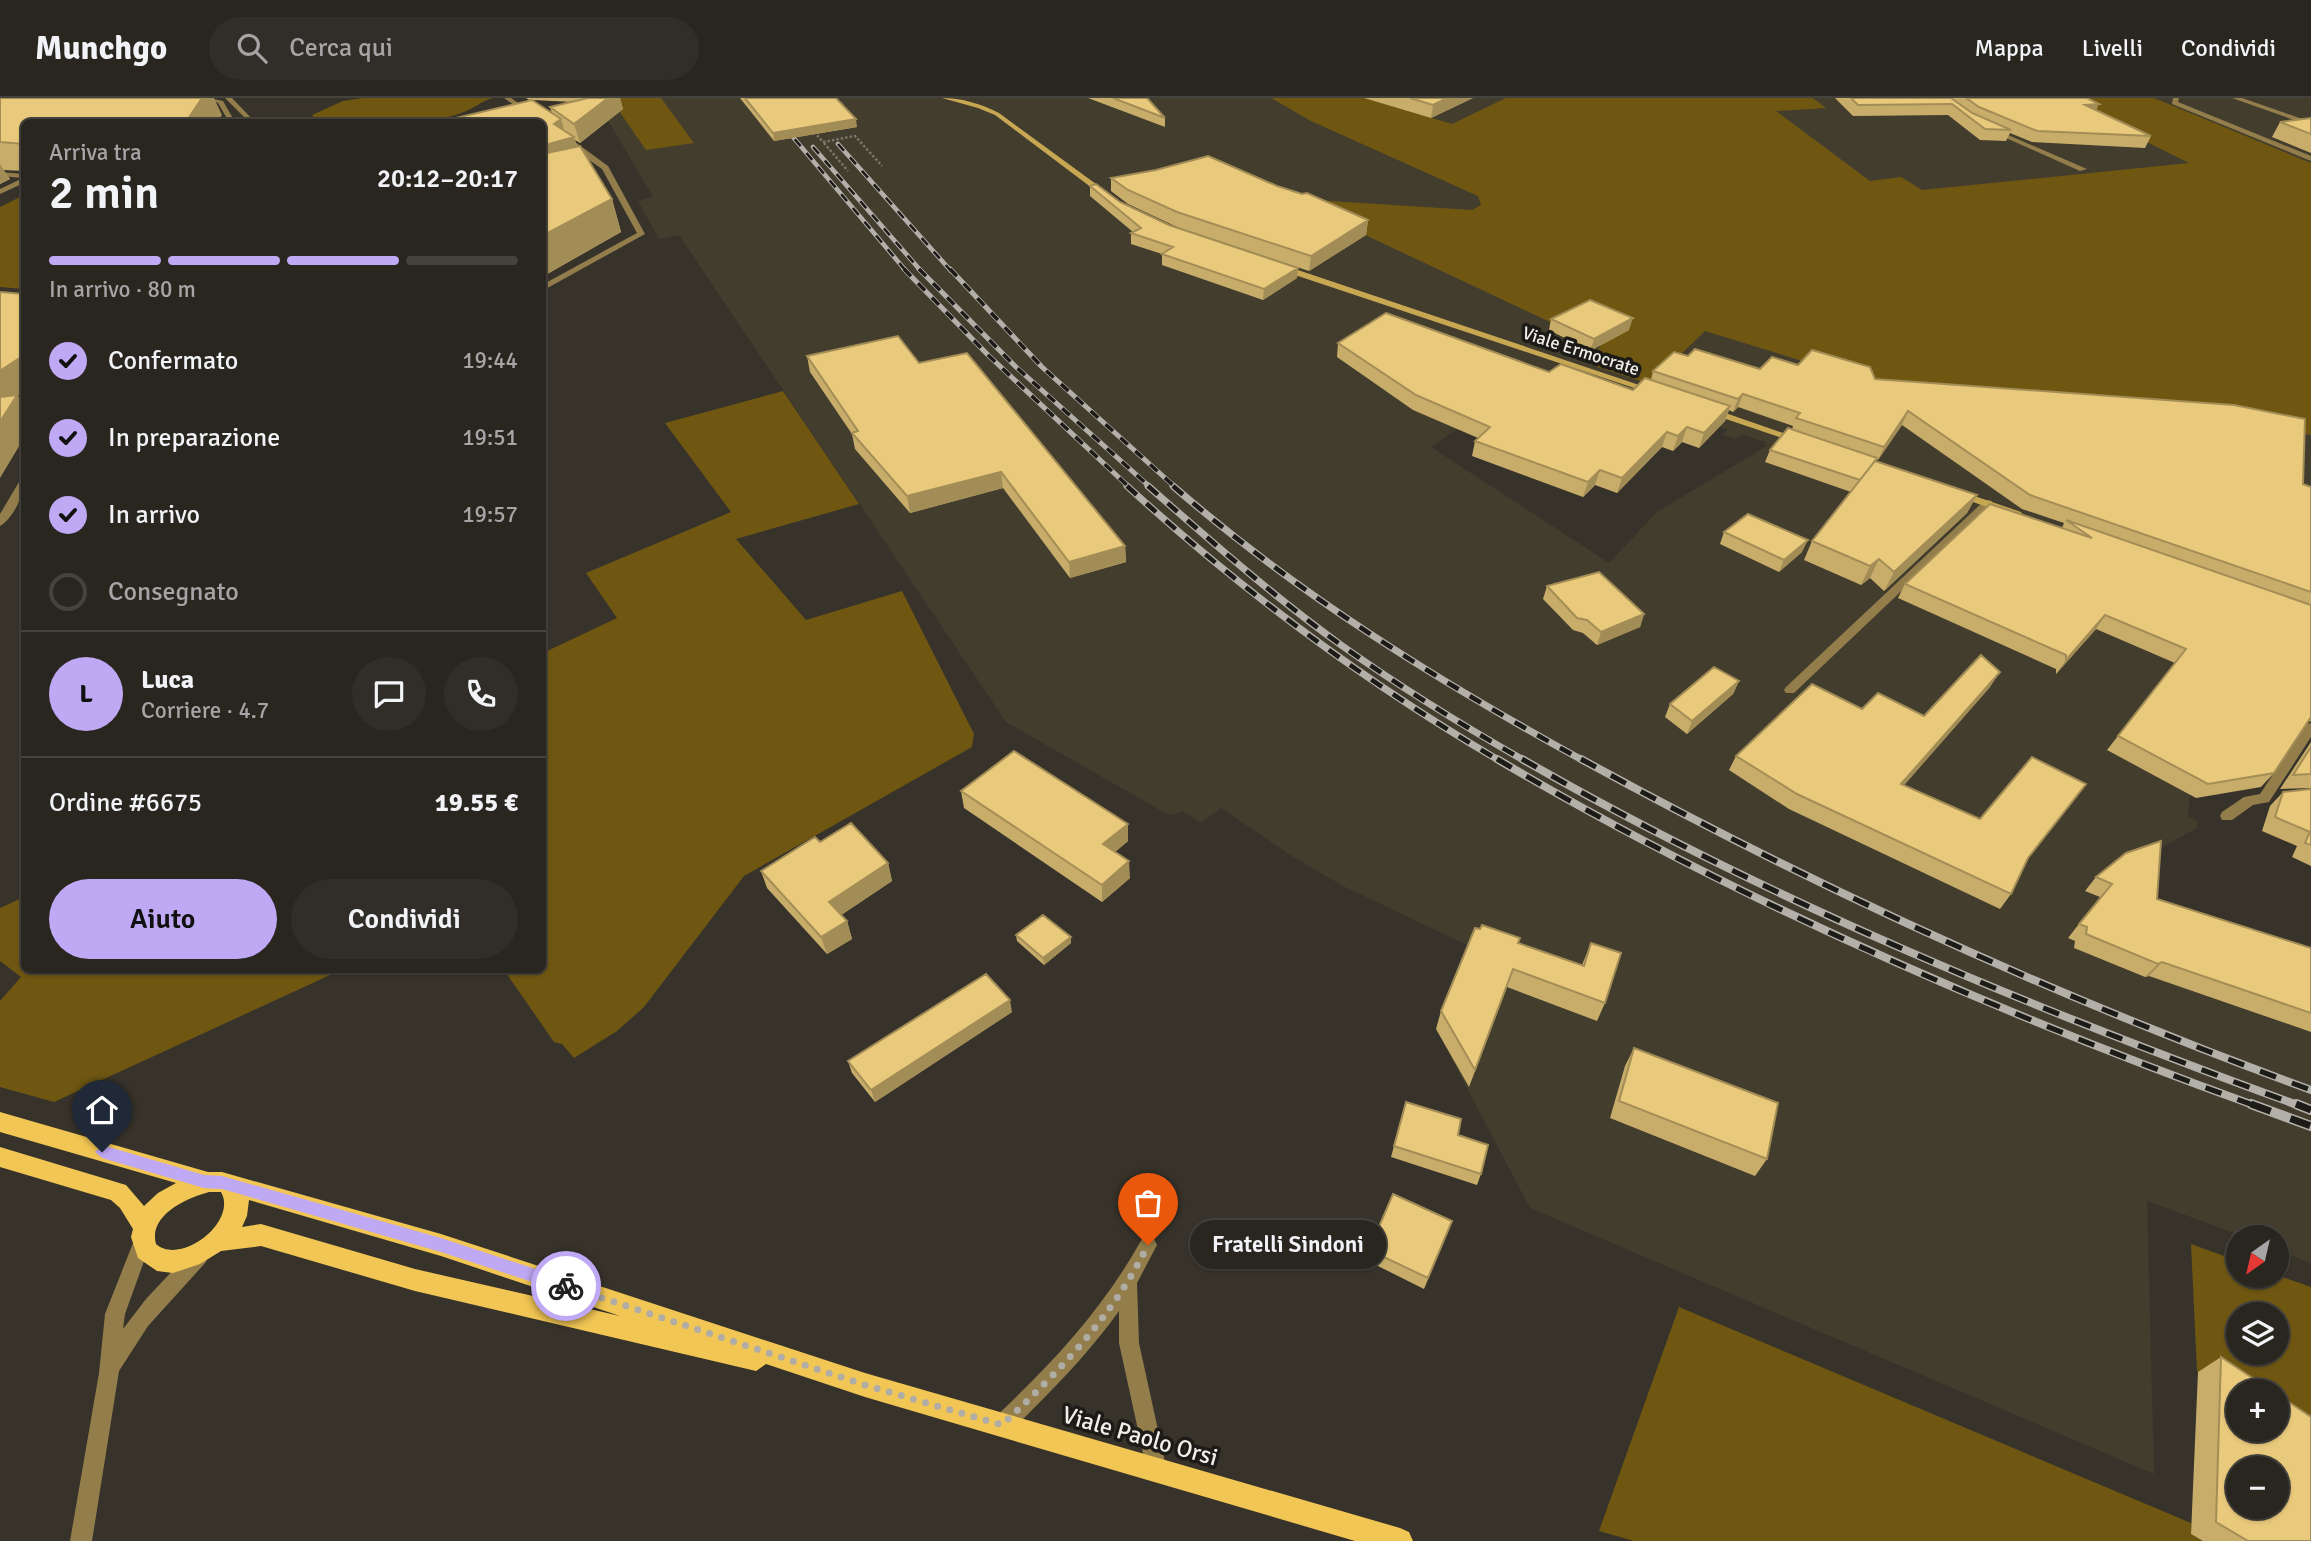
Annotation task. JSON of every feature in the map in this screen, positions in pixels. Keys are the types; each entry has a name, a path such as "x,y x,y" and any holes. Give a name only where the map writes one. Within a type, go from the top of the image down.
{"main road":[{"path":"945,98 980,106 997,114 1113,200"},
{"name":"Viale Ermocrate","path":"1273,265 1662,395"},
{"path":"1701,408 1805,443"},
{"path":"1949,490 2027,517"},
{"path":"0,1122 441,1245 865,1385"},
{"path":"0,1157 118,1192 128,1201 144,1233 150,1256 164,1261 183,1259 210,1246 261,1235 415,1280 865,1385"},
{"path":"144,1233 166,1199 184,1188 204,1181"},
{"path":"210,1246 229,1227 238,1206 238,1197 229,1185"},
{"name":"Viale Paolo Orsi","path":"865,1385 1400,1541"}],"street":[{"path":"212,98 220,102 230,119"},
{"path":"228,98 249,119"},
{"path":"508,98 539,119"},
{"path":"2176,98 2174,103 2311,159"},
{"path":"2235,98 2311,124"},
{"path":"1983,126 2083,169"},
{"path":"546,287 641,234 604,168 561,136"},
{"path":"592,171 604,168"},
{"path":"0,174 21,178"},
{"path":"0,192 21,180"},
{"path":"0,523 21,487"},
{"path":"1790,690 1988,503"},
{"path":"2264,798 2311,727"},
{"path":"2227,816 2249,801 2287,797"},
{"path":"81,1541 115,1314 144,1233"},
{"path":"1002,1425 1053,1377 1090,1335 1128,1284 1148,1245"},
{"path":"108,1373 123,1344 146,1315 210,1246"},
{"path":"1128,1284 1129,1343 1157,1471"}],"path":[{"path":"808,125 848,171"},
{"path":"823,142 855,136 882,166"}],"shaded area":[{"path":"363,98 493,98 468,110 436,119 315,119 312,115 343,101"},
{"path":"595,98 2311,98 2311,634 2108,750 2190,794 2188,816 2198,822 2196,825 2199,827 2085,890 2100,897 2068,938 2075,941 2074,948 2144,977 2149,976 2311,1032 2311,1263 2289,1255 2289,1225 2226,1225 2226,1230 2147,1201 2154,1474 1530,1208 1436,1029 1469,946 1343,886 1292,856 1221,808 1201,823 1182,811 1174,815 1165,813 1006,722 679,235 659,239 638,201 653,197","holes":["1611,389 1728,430 1722,435 1736,439 1743,435 1766,442 1764,445 1767,446 1657,512 1609,563 1431,447 1491,406"]},
{"path":"610,98 661,98 694,143 646,150"},
{"path":"1271,98 1364,98 1452,124 1506,98 1813,98 1826,108 1776,111 1870,181 1901,177 1922,190 2189,163 2059,98 2154,98 2311,163 2311,435 2225,419 1864,380 1705,331 1650,384 1597,367 1599,365 1588,358 1601,346 1293,201 1298,199 1472,210 1481,205 1478,196 1311,121"},
{"path":"21,196 21,289 0,287 0,207"},
{"path":"783,391 859,504 736,539 806,620 902,591 974,734 972,747 744,876 644,1007 617,1031 574,1058 562,1044 554,1042 506,973 546,973 546,652 617,618 586,573 731,512 665,423"},
{"path":"21,898 21,973 334,973 54,1102 0,1087 0,1001 21,977 0,961 0,908"},
{"path":"2191,1244 2226,1257 2226,1288 2289,1288 2289,1279 2311,1287 2311,1448 2289,1433 2289,1379 2226,1379 2226,1391 2197,1371"},
{"path":"1679,1307 2191,1523 2191,1534 2203,1541 1634,1541 1599,1531"}],"building":[{"path":"0,98 202,98 188,119 21,119 21,144 0,142"},
{"path":"588,98 608,98 574,124 550,107"},
{"path":"745,98 836,98 856,119 773,133"},
{"path":"1113,98 1147,98 1165,118"},
{"path":"1410,98 1447,98 1433,105"},
{"path":"1851,98 1951,98 1972,113 2011,130 1985,129 1952,104 1858,105"},
{"path":"1966,98 2087,98 2099,104 2085,105 2151,136 2037,131 1979,107"},
{"path":"532,100 561,119 554,124 574,137 546,145 546,119 452,119"},
{"path":"2311,118 2311,134 2280,122"},
{"path":"580,146 612,199 546,234 546,153"},
{"path":"1208,156 1277,186 1302,194 1307,193 1368,220 1311,256 1177,212 1128,190 1111,178 1156,170"},
{"path":"1096,184 1120,202 1169,225 1298,268 1264,289 1162,254 1173,247 1131,233 1141,228 1090,186"},
{"path":"0,292 21,294 21,357 0,371"},
{"path":"1590,300 1633,318 1594,339 1551,319"},
{"path":"1386,313 1549,372 1561,364 1633,390 1645,378 1730,406 1704,433 1687,427 1678,436 1667,432 1622,478 1600,470 1588,482 1475,441 1490,427 1416,395 1338,343"},
{"path":"898,336 919,363 967,353 1125,546 1069,562 1001,472 907,496 852,433 858,431 807,356"},
{"path":"1695,349 1760,369 1772,357 1798,365 1812,350 1870,367 1875,379 2234,405 2305,419 2303,484 2311,487 2311,592 2030,495 1908,411 1884,447 1796,418 1800,413 1743,394 1738,399 1653,371 1674,352 1688,356"},
{"path":"17,395 0,422 0,397"},
{"path":"1788,428 1877,458 1860,480 1770,450"},
{"path":"1875,461 1977,495 1894,572 1879,559 1870,566 1812,541"},
{"path":"1990,504 2092,538 2066,520 2311,605 2311,717 2274,773 2208,784 2118,736 2186,649 2105,615 2066,660 2066,655 1905,584"},
{"path":"1748,514 1808,540 1784,560 1724,532"},
{"path":"1599,572 1644,614 1601,632 1587,620 1577,618 1547,586"},
{"path":"1981,655 2000,672 1901,784 1980,819 2032,757 2086,784 2028,858 2011,894 1797,794 1736,756 1812,684 1862,709 1878,693 1924,716"},
{"path":"1714,667 1739,681 1692,721 1670,704"},
{"path":"2311,747 2311,774 2293,775"},
{"path":"1014,751 1128,824 1103,844 1129,861 1102,885 961,791"},
{"path":"2311,789 2311,845 2305,843 2310,832 2275,817 2283,792"},
{"path":"851,823 888,863 829,902 847,921 821,937 761,871 815,837 820,842"},
{"path":"2161,841 2157,899 2311,948 2311,1013 2162,962 2158,964 2086,934 2087,927 2079,924 2112,884 2096,877 2126,853"},
{"path":"1043,915 1071,937 1043,958 1016,935"},
{"path":"1482,925 1520,938 1518,943 1584,966 1591,943 1621,953 1605,1003 1513,969 1475,1070 1441,1011 1475,928 1480,929"},
{"path":"986,974 1010,1000 871,1090 848,1061"},
{"path":"1634,1048 1778,1103 1767,1159 1619,1101"},
{"path":"1406,1102 1461,1119 1458,1135 1488,1145 1481,1174 1394,1146"},
{"path":"1393,1194 1452,1221 1428,1278 1369,1250"},
{"path":"2221,1357 2226,1360 2226,1365 2233,1365 2254,1379 2226,1379 2226,1442 2289,1442 2289,1402 2311,1417 2311,1541 2248,1541 2216,1522"}],"railway":[{"path":"760,98 906,271"},
{"path":"838,144 951,271"},
{"path":"813,147 921,271"},
{"path":"904,269 988,355 1129,487"},
{"path":"919,269 1016,367 1150,487"},
{"path":"950,269 1042,367 1175,487"},
{"path":"1127,486 1215,562 1306,633 1401,699 1500,761"},
{"path":"1148,486 1267,588 1341,645 1386,676 1525,761"},
{"path":"1173,486 1221,526 1320,600 1423,668 1584,761"},
{"path":"1497,759 1680,859 1868,950 2061,1032 2256,1106"},
{"path":"1522,759 1615,811 1807,906 2002,991 2300,1106"},
{"path":"1581,759 1759,852 1940,938 2124,1018 2311,1090"},
{"path":"2251,1104 2311,1126"},
{"path":"2296,1104 2311,1110"}],"way so far":[{"path":"566,1286 865,1385 1002,1425 1053,1377 1090,1335 1128,1284 1148,1245"}],"place":[{"name":"Fratelli Sindoni","path":"1148,1245"}],"route":[{"path":"102,1152 204,1181 222,1182 441,1245 566,1286"}]}
